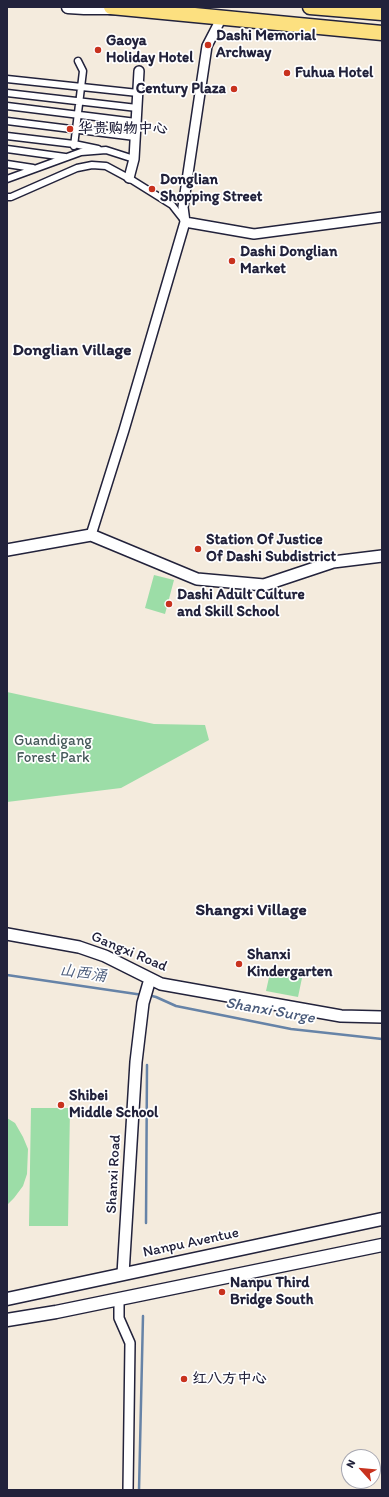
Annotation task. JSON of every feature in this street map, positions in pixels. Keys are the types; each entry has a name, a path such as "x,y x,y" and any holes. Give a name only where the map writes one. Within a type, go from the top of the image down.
{"highway":[{"path":"114,7 382,34"},
{"path":"310,7 382,13"}],"main road":[{"path":"68,7 114,7"},
{"name":"Nanpu Aventue","path":"7,1299 382,1219"},
{"path":"7,1323 119,1299 135,1294 379,1245"},
{"path":"7,1294 60,1288"},
{"path":"7,1320 56,1312"}],"street":[{"path":"91,534 124,430 185,222 183,208 207,46 222,17"},
{"path":"73,154 83,71 78,61"},
{"path":"129,178 134,159 139,71"},
{"path":"7,79 138,93"},
{"path":"7,93 137,108"},
{"path":"7,106 136,122"},
{"path":"7,121 135,137"},
{"path":"7,136 74,144 106,150 134,159"},
{"path":"7,149 65,157"},
{"path":"7,179 73,154 106,150"},
{"path":"7,164 36,168"},
{"path":"7,197 11,197 77,168 92,165 106,166 129,178 172,205 180,213 185,222"},
{"path":"185,222 254,234 382,217"},
{"path":"7,550 91,534 198,579 264,585 333,562 382,556"},
{"name":"Gangxi Road","path":"7,934 79,947 105,956 148,984 161,984 341,1016 382,1017"},
{"name":"Shanxi Road","path":"123,1274 136,1062 143,1003 148,984"},
{"path":"119,1299 119,1318 130,1343 128,1490"}],"green space":[{"path":"154,575 174,580 165,614 145,608"},
{"name":"Guandigang Forest Park","path":"7,692 154,724 205,725 209,740 121,788 7,802"},
{"path":"270,973 302,978 298,997 266,991"},
{"path":"31,1108 70,1108 68,1226 29,1226"},
{"path":"7,1118 15,1123 28,1149 27,1174 23,1186 7,1205"}],"waterway":[{"name":"山西涌","path":"7,975 143,995"},
{"name":"Shanxi Surge","path":"148,995 176,1006 291,1029 382,1039"},
{"path":"146,1223 147,1065"},
{"path":"139,1490 143,1316"}],"place":[{"name":"Dashi Memorial Archway","path":"208,45"},
{"name":"Gaoya Holiday Hotel","path":"98,50"},
{"name":"Fuhua Hotel","path":"287,73"},
{"name":"Century Plaza","path":"234,89"},
{"name":"华贵购物中心","path":"70,129"},
{"name":"Donglian Shopping Street","path":"152,189"},
{"name":"Dashi Donglian Market","path":"232,261"},
{"name":"Station Of Justice Of Dashi Subdistrict","path":"198,549"},
{"name":"Dashi Adult Culture and Skill School","path":"169,604"},
{"name":"Shanxi Kindergarten","path":"239,964"},
{"name":"Shibei Middle School","path":"61,1105"},
{"name":"Nanpu Third Bridge South","path":"222,1292"},
{"name":"红八方中心","path":"184,1379"}],"district":[{"name":"Donglian Village","path":"72,351"},
{"name":"Shangxi Village","path":"251,911"}]}
